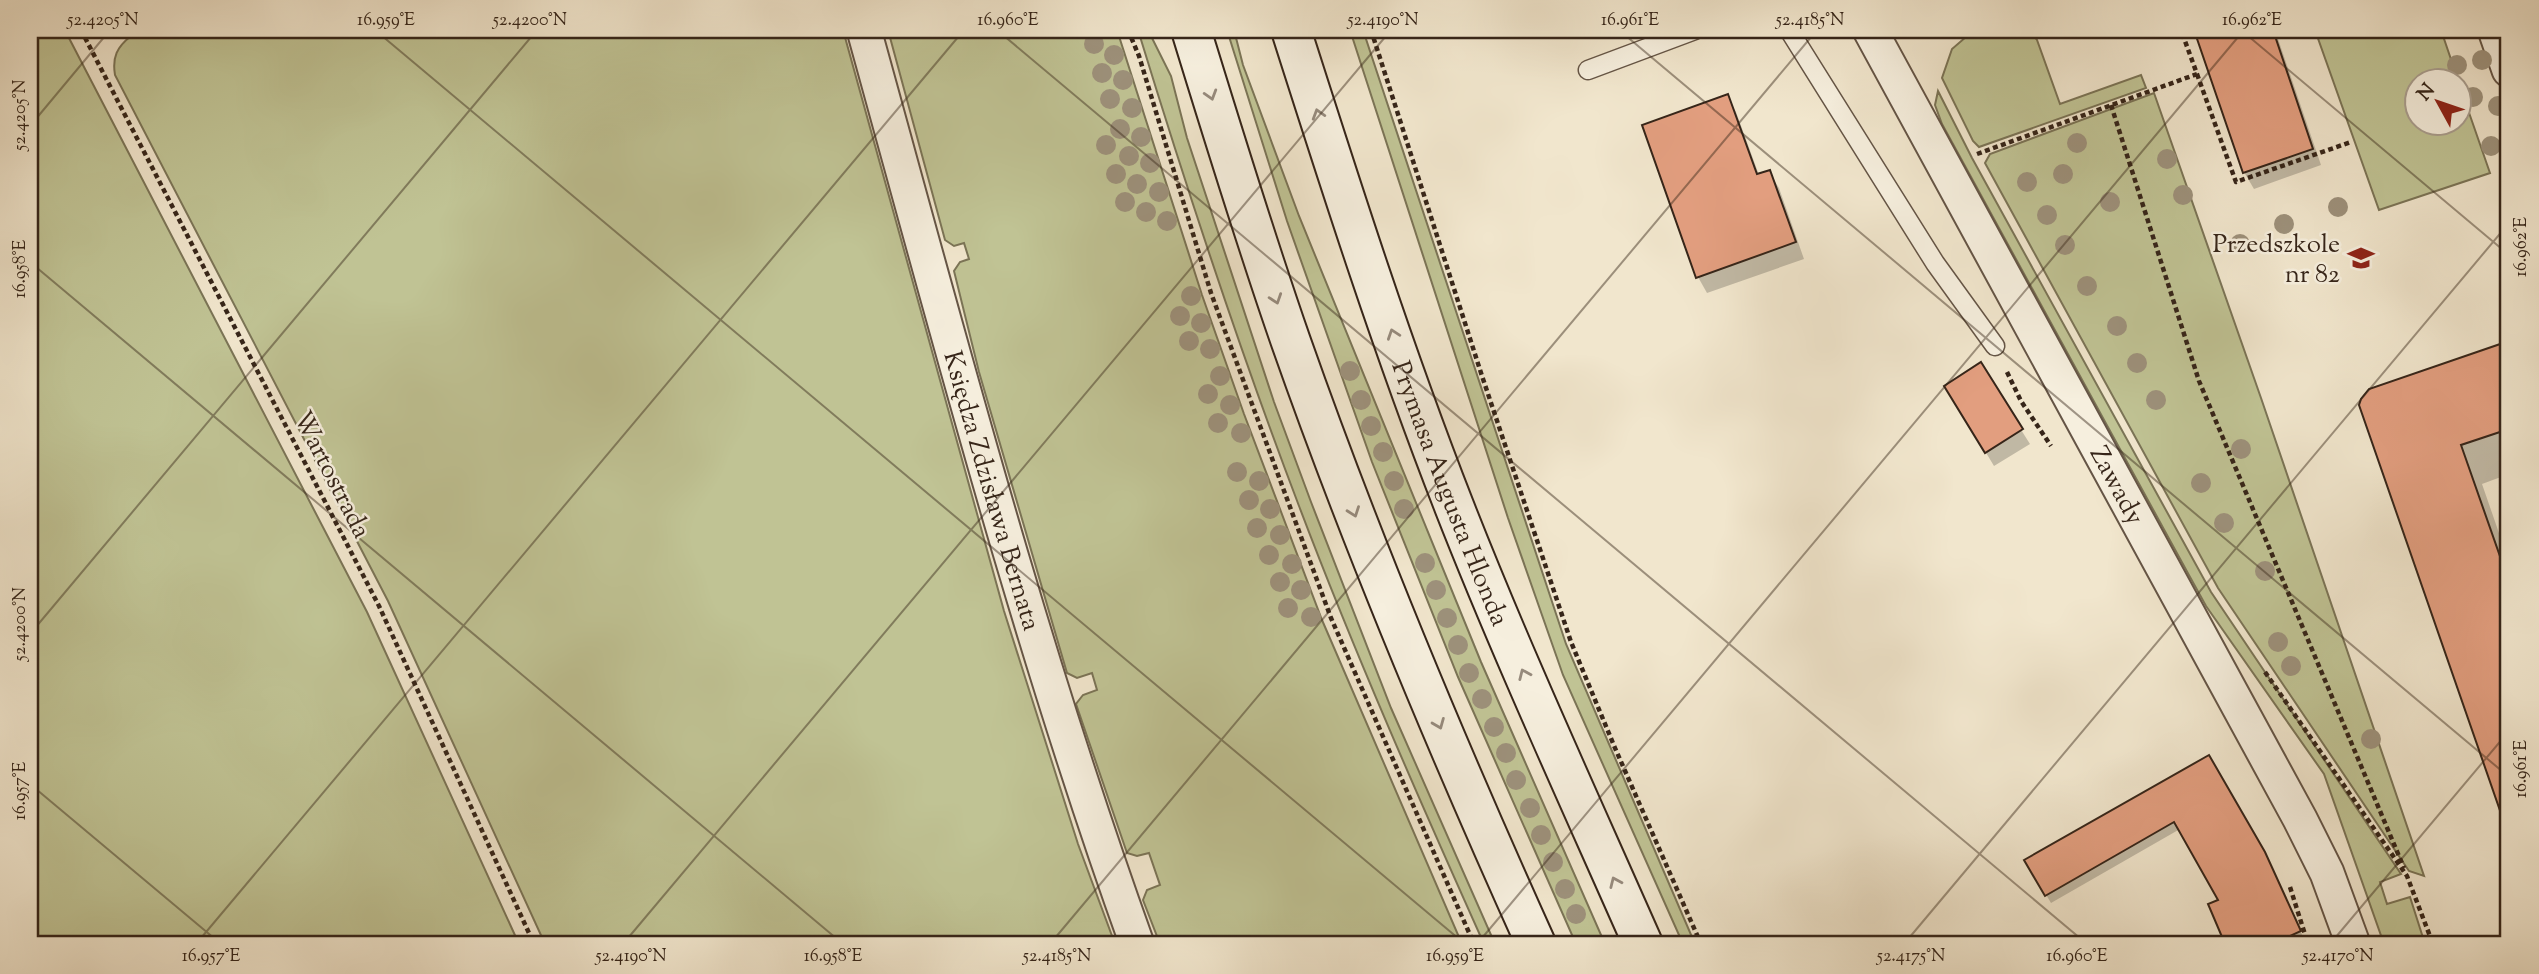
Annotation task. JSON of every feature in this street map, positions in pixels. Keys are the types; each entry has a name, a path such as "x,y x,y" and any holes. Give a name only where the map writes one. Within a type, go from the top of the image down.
{"main road":[{"path":"1191,30 1258,247 1370,555 1449,748 1536,944"},
{"name":"Prymasa Augusta Hlonda","path":"1291,30 1338,179 1454,505 1507,636 1643,944"}],"street":[{"name":"Księdza Zdzisława Bernata","path":"864,30 1014,570 1090,813 1138,944"},
{"name":"Zawady","path":"1870,30 2300,820 2327,873 2353,944"},
{"path":"2495,30 2509,70"}],"lane":[{"path":"1588,70 1695,30"},
{"path":"1789,30 1935,263 1995,346"}],"path":[{"path":"82,31 91,30"},
{"path":"1128,30 1139,56 1211,293 1326,605 1474,944"},
{"path":"1371,30 1571,642 1701,944"},
{"path":"2180,30 2236,182 2351,142"},
{"name":"Wartostrada","path":"82,31 379,606 534,944"},
{"path":"1976,155 2197,74"},
{"path":"2111,105 2199,381 2407,876"}],"green space":[{"path":"30,30 65,30 367,612 519,944 30,944"},
{"path":"128,30 843,30 1004,611 1078,844 1115,944 545,944 388,601 115,75 115,58 119,48 131,36"},
{"path":"888,30 1117,30 1202,295 1244,414 1322,620 1462,944 1160,944 1143,900 1147,890 1160,885 1149,853 1137,856 1127,853 1076,704 1083,695 1097,690 1092,673 1077,678 1067,673 979,372 954,271 960,262 969,259 964,243 954,246 945,240"},
{"path":"1138,30 1148,30 1171,76 1187,138 1274,402 1311,502 1391,708 1495,944 1484,944 1388,726 1320,561 1235,329"},
{"path":"1227,30 1234,30 1243,65 1299,216 1481,662 1605,944 1576,944 1458,677 1372,462 1287,221"},
{"path":"1350,30 1363,30 1566,644 1695,944 1683,944 1563,675 1508,518"},
{"path":"1974,30 2029,30 2037,40 2060,104 2141,75 2146,88 1979,147 1973,141 1942,78 1952,49"},
{"path":"2315,30 2441,30 2453,66 2402,66 2402,136 2472,136 2472,121 2490,173 2379,210"},
{"path":"1938,91 1972,158 2211,592 2401,874 2380,882 2387,904 2410,897 2425,944 2384,944 2324,774 2206,606 1942,124 1935,105"},
{"path":"2154,93 2424,876 2409,871 2218,588 1985,163 1990,154"}],"building":[{"path":"2194,30 2273,30 2313,149 2243,173"},
{"path":"1728,94 1757,174 1770,170 1796,242 1696,278 1642,125"},
{"path":"2509,341 2509,429 2461,445 2509,582 2509,821 2504,822 2359,405 2369,389"},
{"path":"1981,362 2023,429 1985,453 1944,386"},
{"path":"2209,755 2265,852 2301,931 2272,944 2225,944 2208,904 2218,900 2174,822 2045,896 2024,860"}],"place":[{"name":"Przedszkole nr 82","path":"2361,258"}]}
